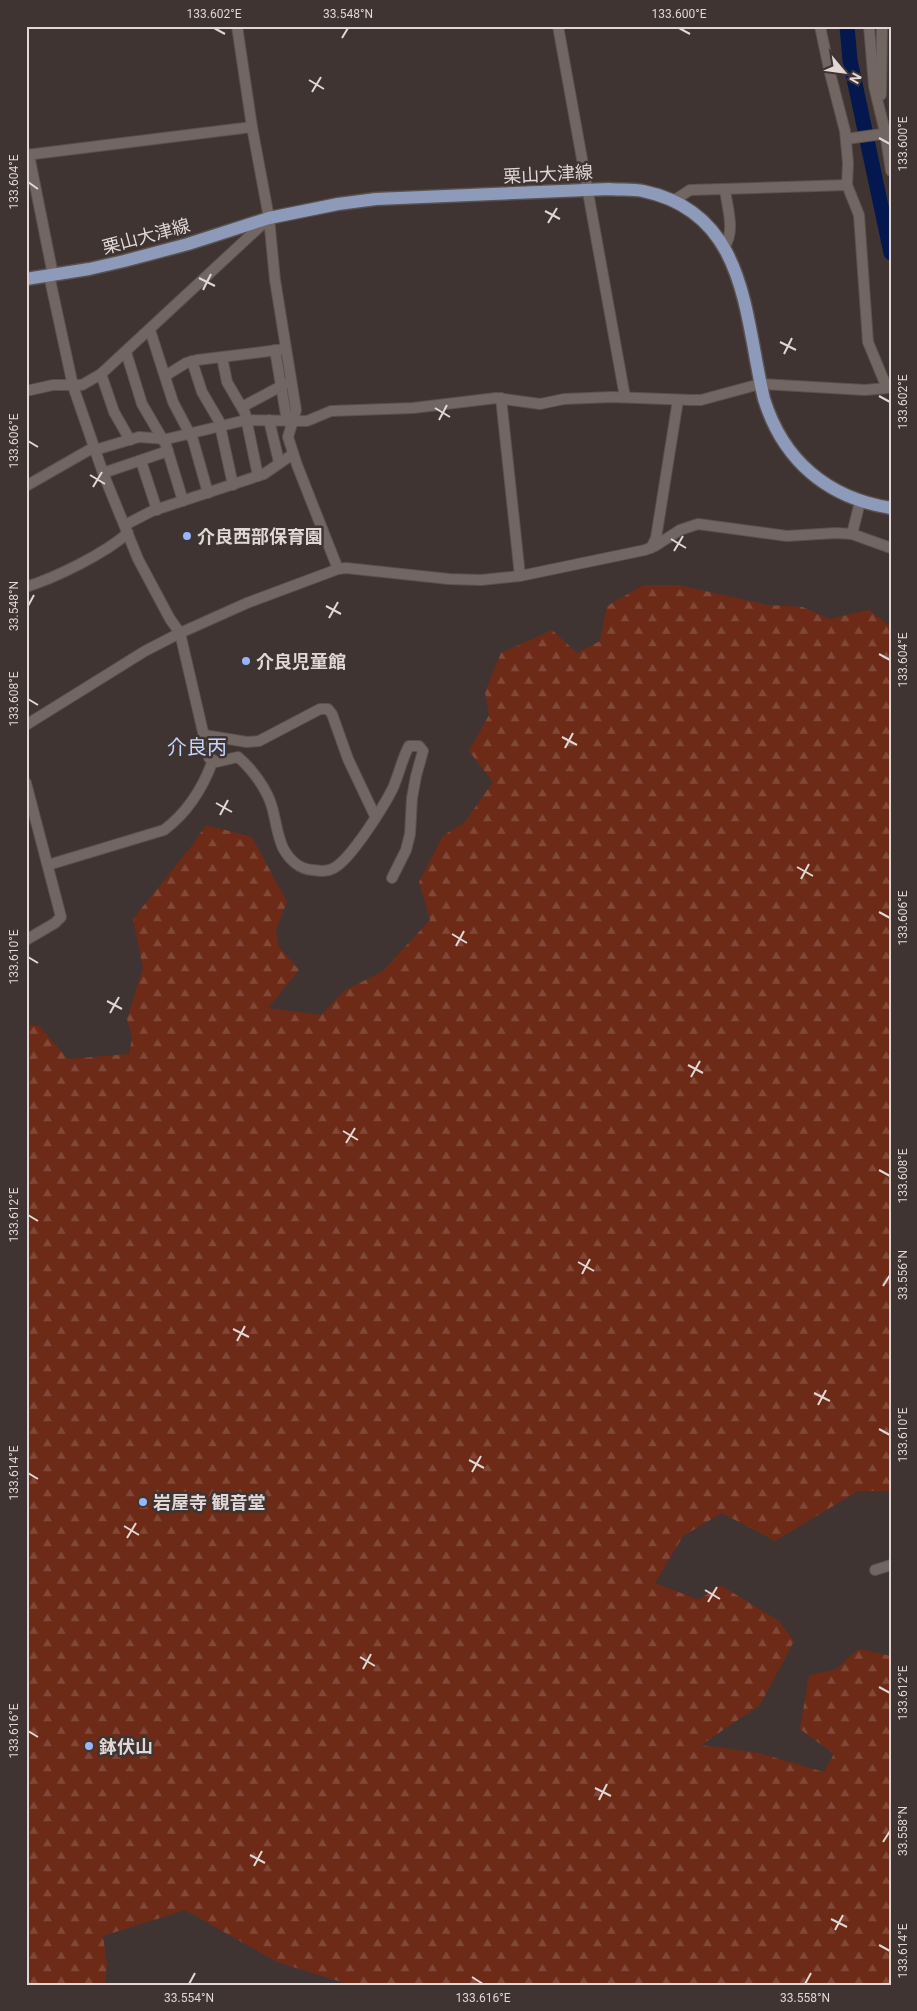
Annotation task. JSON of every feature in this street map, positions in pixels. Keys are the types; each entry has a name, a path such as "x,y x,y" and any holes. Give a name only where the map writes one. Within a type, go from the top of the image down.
{"main road":[{"name":"栗山大津線","path":"26,279 88,269 188,244 269,218 338,204 376,199 609,189 643,191 673,201 696,214 716,235 724,247 740,281 760,384 769,416 787,448 806,469 835,491 860,502 891,508"}],"street":[{"path":"237,26 252,127 269,218 275,280 286,349 286,384"},
{"path":"558,26 625,397"},
{"path":"26,486 90,450 139,437 162,438 190,434 246,420 307,422 331,411 413,408 443,403 501,398 540,404 564,399 625,397 701,400 760,384 865,390 887,388 868,342 859,215 847,186 848,140 820,26"},
{"path":"869,26 874,86 891,171"},
{"path":"877,96 881,95 885,33"},
{"path":"252,127 28,155 72,386 103,474 138,559 170,619 180,633 209,758 216,762 238,757 246,764 272,806 284,848 291,860 306,870 322,872 333,869 342,863 352,852 393,788 409,746 419,746 423,751 412,798 410,834 406,850 392,878"},
{"path":"848,140 884,133"},
{"path":"673,201 690,190 847,186"},
{"path":"724,189 731,233 730,240 724,247"},
{"path":"26,391 53,386 82,385 101,374 269,218"},
{"path":"150,330 173,402 190,434 208,493"},
{"path":"165,376 192,361 286,349"},
{"path":"275,350 296,410 290,421 288,437 338,569"},
{"path":"126,352 142,404 168,451 183,501"},
{"path":"222,357 227,382 242,407 246,420 258,476"},
{"path":"192,361 202,392 220,427 233,485"},
{"path":"101,374 114,412 130,440"},
{"path":"242,407 286,384"},
{"path":"501,398 520,576"},
{"path":"651,548 656,538 678,400"},
{"path":"270,420 279,462"},
{"path":"103,474 168,451"},
{"path":"26,587 96,554 126,529 157,510 258,476 293,454"},
{"path":"141,460 157,510"},
{"path":"852,534 860,502"},
{"path":"26,725 146,651 180,633 247,603 338,569 364,569 449,579 481,580 520,576 651,548 680,530 698,524 787,536 852,534 891,548"},
{"path":"204,735 247,742 259,741 320,709 328,709 332,714 348,758 376,816"},
{"path":"48,865 164,830 178,820 193,801 206,780 214,760"},
{"path":"26,783 61,917 55,923 26,940"},
{"path":"875,1570 891,1565"}],"green space":[{"path":"644,585 678,585 768,605 803,607 829,619 869,610 891,627 891,1491 858,1491 775,1541 722,1513 683,1536 655,1583 699,1600 720,1585 779,1621 794,1641 760,1705 701,1745 759,1753 824,1772 834,1754 800,1729 809,1675 835,1670 859,1649 891,1656 891,1985 351,1985 277,1962 185,1910 103,1936 107,1964 105,1985 26,1985 26,1026 39,1026 68,1059 129,1054 132,1038 127,1019 143,968 133,919 206,825 252,837 287,902 276,929 279,947 299,970 268,1008 321,1015 344,991 383,971 430,920 419,882 443,836 465,822 493,782 469,751 489,715 485,692 501,653 552,630 577,653 600,641 607,606"}],"waterway":[{"path":"847,26 850,60 891,253"}],"place":[{"name":"介良西部保育園","path":"187,536"},
{"name":"介良児童館","path":"246,661"},
{"name":"岩屋寺 観音堂","path":"143,1502"},
{"name":"鉢伏山","path":"89,1746"}],"district":[{"name":"介良丙","path":"197,747"}]}
